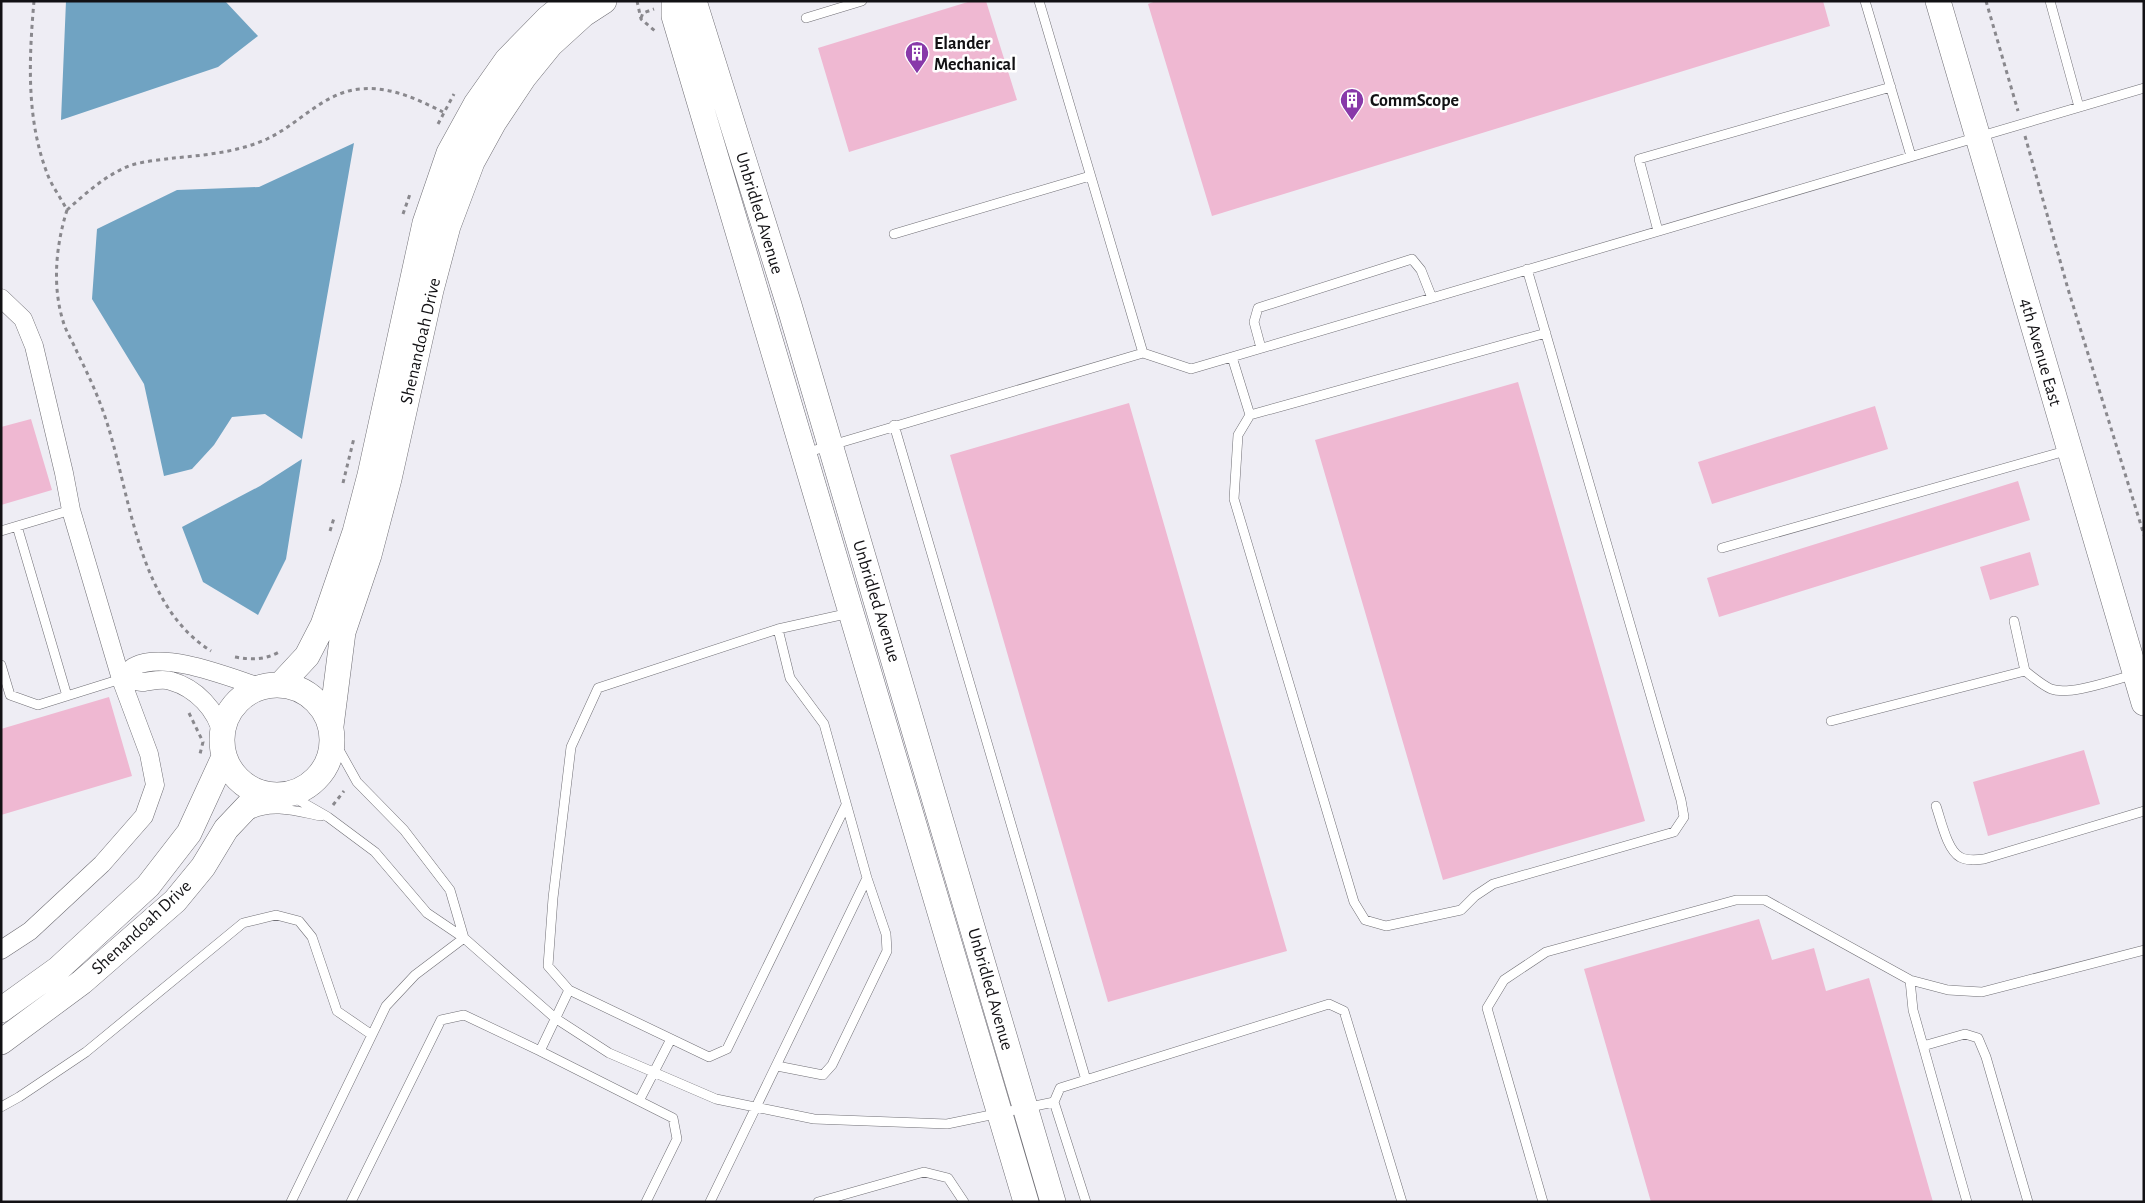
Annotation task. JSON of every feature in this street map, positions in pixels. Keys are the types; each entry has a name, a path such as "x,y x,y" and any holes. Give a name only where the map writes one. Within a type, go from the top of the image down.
{"street":[{"name":"Shenandoah Drive","path":"271,686 307,656 322,625 355,532 370,475 425,223 449,153 476,104 507,60 548,18 569,1"},
{"name":"Shenandoah Drive","path":"332,733 343,632 369,554 387,488 430,290 448,226 458,199 472,162 494,122 524,77 550,45 584,14 604,1"},
{"name":"Unbridled Avenue","path":"674,1 674,16 1026,1202"},
{"name":"Unbridled Avenue","path":"694,1 830,445 1053,1202"},
{"name":"4th Avenue East","path":"1938,1 2070,450 2140,673 2144,703"},
{"path":"1,298 23,319 34,346 71,510 121,679 149,754 155,786 144,816 102,864 30,931 1,950"},
{"path":"162,660 186,664 220,675 271,686 298,688 313,697 324,710 332,733 330,756 323,772 311,785 295,793 278,796 260,793 245,785 232,773 223,746 219,721 208,704 186,688 170,680 142,682 121,679 134,666 162,660"},
{"path":"223,746 226,719 234,705 245,694 271,686"},
{"name":"Shenandoah Drive","path":"1,1010 58,969 148,886 189,833 223,746"},
{"name":"Shenandoah Drive","path":"1,1042 82,982 175,901 203,867 226,829 260,793"}],"lane":[{"path":"806,18 862,1"},
{"path":"1039,1 1143,353"},
{"path":"1866,1 1911,156"},
{"path":"2050,1 2079,107"},
{"path":"1658,231 1639,159 1890,87"},
{"path":"804,454 1143,353 1191,369 2144,88"},
{"path":"894,234 1090,176"},
{"path":"1261,348 1254,322 1258,308 1412,259 1421,270 1432,298"},
{"path":"1527,269 1546,333 1681,800 1684,817 1674,832 1493,884 1475,896 1461,910 1386,926 1365,920 1354,902 1234,499 1238,435 1250,415 1546,333"},
{"path":"1232,357 1250,415"},
{"path":"894,426 1086,1080"},
{"path":"1722,548 2070,450"},
{"path":"1,531 71,510"},
{"path":"17,526 67,696"},
{"path":"846,805 727,1049 709,1057 569,990 548,966 553,898 571,747 598,688 778,628 851,613"},
{"path":"2014,621 2025,671 2050,689 2060,691 2140,673"},
{"path":"777,1066 823,1075 832,1065 888,951 886,934 867,878 824,724 790,678 778,628"},
{"path":"170,680 172,662"},
{"path":"1,666 10,695 38,705 121,679"},
{"path":"1831,721 2025,671"},
{"path":"332,733 357,782 404,830 450,890 464,938"},
{"path":"288,794 328,817 375,852 427,913 464,938 555,1018 609,1053 716,1099 814,1119 947,1124 1054,1102"},
{"path":"1936,806 1952,851 1961,858 1969,860 1984,859 2144,811"},
{"path":"226,829 257,812 284,809 328,817"},
{"path":"710,1202 758,1107 867,878"},
{"path":"1543,1202 1487,1008 1504,980 1546,952 1736,900 1765,900 1910,980 1948,990 1982,992 2144,950"},
{"path":"1,1107 19,1098 86,1052 243,923 276,915 299,921 312,937 337,1011 372,1035"},
{"path":"291,1202 386,1006 414,975 464,938"},
{"path":"1910,980 1913,1010 1967,1202"},
{"path":"540,1051 569,990"},
{"path":"1086,1202 1054,1102 1060,1088 1328,1004 1344,1011 1402,1202"},
{"path":"351,1202 441,1020 464,1015 673,1118 677,1139 646,1202"},
{"path":"1923,1046 1965,1034 1978,1038 1986,1057 2028,1202"},
{"path":"640,1101 671,1039"},
{"path":"818,1202 924,1172 948,1178 964,1202"}],"path":[{"path":"34,1 29,80 35,129 47,174 67,210"},
{"path":"1986,1 2068,289 2144,535"},
{"path":"286,649 268,658 248,660 213,652 198,643 178,624 164,603 153,581 134,522 108,426 95,390 63,321 56,263 60,234 67,210 105,178 130,166 240,149 267,138 293,124 335,94 358,89 382,88 420,100 443,112"},
{"path":"436,129 443,112 458,88"},
{"path":"402,216 411,190"},
{"path":"341,491 356,429"},
{"path":"329,534 334,517"},
{"path":"220,675 225,656"},
{"path":"199,758 203,742 189,714 200,699"},
{"path":"332,806 344,791"}],"water":[{"path":"66,1 225,1 258,36 218,67 61,120"},
{"path":"354,143 302,439 265,414 232,417 214,445 192,469 164,476 144,384 92,299 97,229 177,190 259,187"},
{"path":"302,459 286,559 258,615 203,582 182,527 260,486"}],"building":[{"name":"Elander Mechanical","path":"971,1 986,1 1017,100 849,152 818,48"},
{"name":"CommScope","path":"1156,1 1823,1 1830,26 1212,216 1148,4"},
{"path":"1518,382 1645,821 1443,880 1315,440"},
{"path":"1129,403 1287,951 1108,1002 950,455"},
{"path":"1875,406 1888,449 1712,504 1698,462"},
{"path":"31,419 52,490 1,505 1,427"},
{"path":"2018,481 2030,520 1719,617 1707,578"},
{"path":"2030,552 2039,585 1990,600 1980,567"},
{"path":"109,697 132,776 1,815 1,729"},
{"path":"2084,750 2100,804 1988,836 1973,782"},
{"path":"1759,919 1772,960 1814,948 1826,991 1869,978 1933,1202 1651,1202 1584,969"}],"place":[{"name":"Elander Mechanical","path":"917,74"},
{"name":"CommScope","path":"1352,121"}]}
